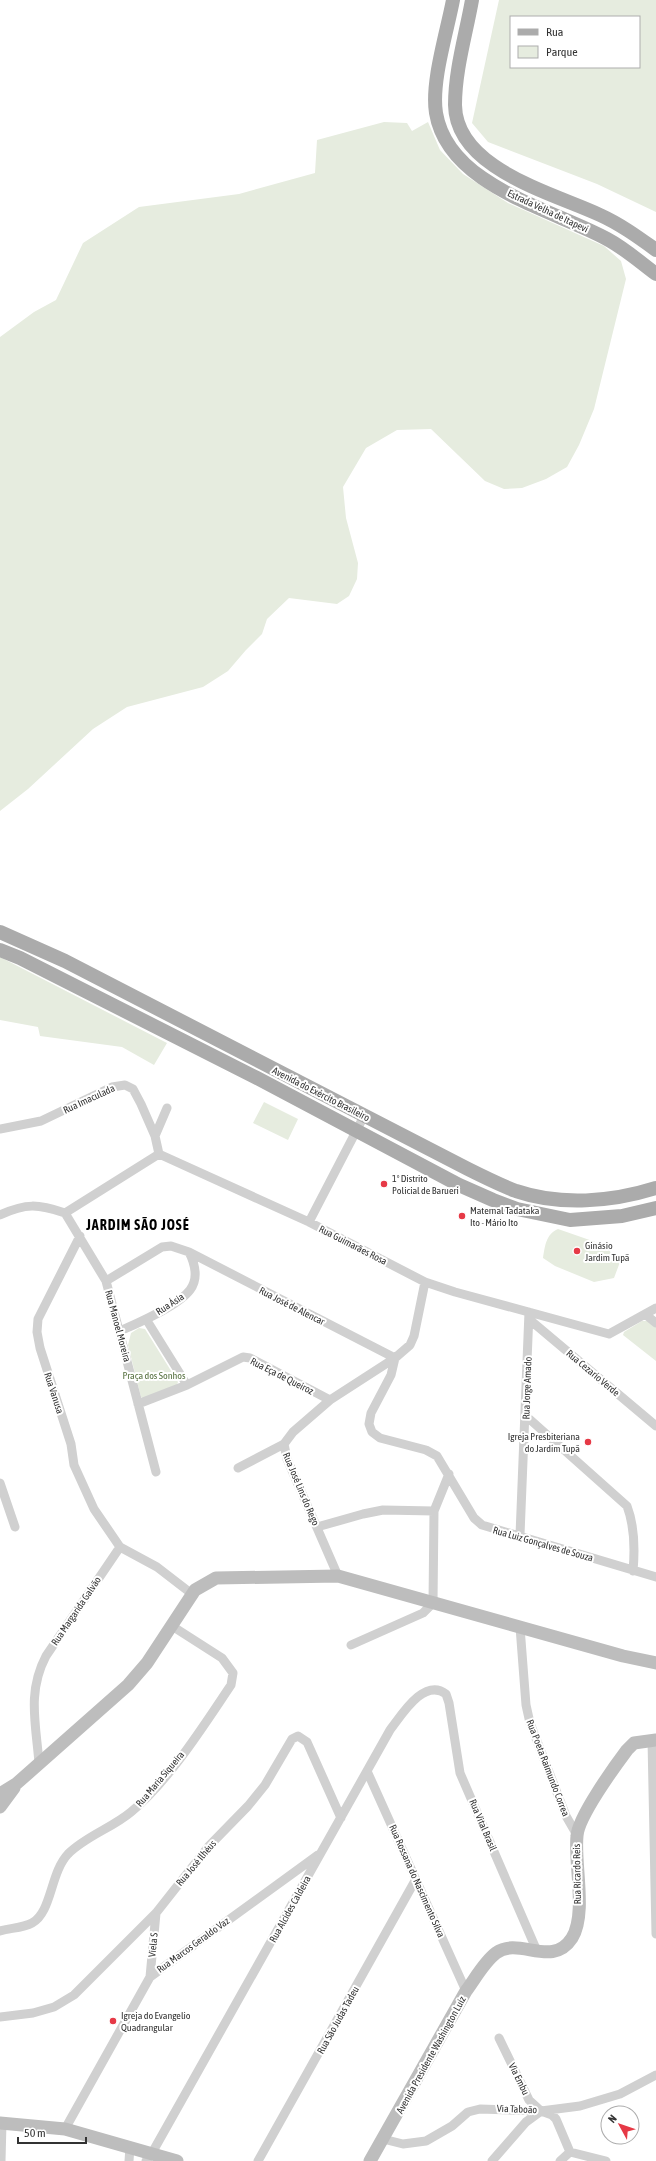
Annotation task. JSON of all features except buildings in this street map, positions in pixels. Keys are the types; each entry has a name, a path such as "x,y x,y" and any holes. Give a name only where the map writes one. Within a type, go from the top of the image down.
{"main road":[{"name":"Estrada Velha de Itapevi","path":"453,0 435,93 436,112 440,129 447,143 459,159 476,174 529,204 608,240 656,274"},
{"name":"Estrada Velha de Itapevi","path":"472,0 457,77 455,106 458,122 465,136 477,153 496,168 518,180 601,215 632,233 656,250"},
{"name":"Avenida do Exército Brasileiro","path":"0,932 65,962 468,1169 516,1191 543,1197 592,1200 612,1199 656,1188"},
{"name":"Avenida do Exército Brasileiro","path":"0,950 20,958 257,1078 459,1185 517,1209 570,1220 622,1216 656,1208"},
{"path":"0,1794 16,1784 113,1701 147,1663 194,1590 207,1582 222,1577 338,1576 656,1664"},
{"name":"Rua Ricardo Reis","path":"497,1953 515,1948 550,1953 563,1947 572,1938 576,1927 578,1900 577,1835 583,1818 627,1750 634,1743 654,1740"},
{"path":"0,1807 16,1784"},
{"name":"Avenida Presidente Washington Luiz","path":"370,2161 466,1991 497,1953"},
{"path":"1,2123 65,2129 130,2146 149,2157 177,2161"}],"street":[{"name":"Rua Imaculada","path":"0,1129 41,1121 118,1085 133,1089 155,1136 159,1154"},
{"path":"155,1136 167,1108"},
{"path":"309,1222 364,1116"},
{"path":"0,1215 15,1208 29,1205 42,1206 65,1213 159,1154"},
{"name":"Rua Guimarães Rosa","path":"159,1154 309,1222 425,1282 530,1316 609,1334 656,1308"},
{"name":"Rua Manoel Moreira","path":"65,1213 106,1281 156,1472"},
{"name":"Rua Vanusa","path":"80,1236 38,1319 37,1332 40,1348 71,1444 74,1465 94,1508 120,1547"},
{"path":"106,1281 162,1247 170,1246 189,1252"},
{"name":"Rua Ásia","path":"186,1385 146,1320 167,1308 190,1290 195,1280 196,1269 189,1252"},
{"name":"Rua José de Alencar","path":"189,1252 395,1358"},
{"path":"395,1358 410,1345 414,1336 425,1282"},
{"path":"645,1314 656,1323"},
{"name":"Rua Jorge Amado","path":"520,1536 530,1316"},
{"name":"Rua Cezario Verde","path":"530,1316 656,1426"},
{"path":"120,1331 146,1320"},
{"name":"Rua Eça de Queiroz","path":"186,1385 242,1357 250,1358 330,1400"},
{"name":"Rua José Lins do Rego","path":"338,1576 286,1459 284,1444 293,1432 330,1400 395,1358"},
{"name":"Rua Luiz Gonçalves de Souza","path":"395,1358 390,1375 371,1413 369,1424 372,1432 380,1438 426,1450 437,1456 474,1518 482,1525 656,1577"},
{"path":"138,1404 186,1385"},
{"path":"526,1416 627,1506 632,1519 634,1534 633,1571"},
{"path":"238,1468 284,1444"},
{"path":"351,1645 423,1613 433,1603 434,1511 449,1474"},
{"path":"0,1483 15,1527"},
{"path":"317,1527 383,1510 434,1511"},
{"path":"120,1547 157,1567 192,1594"},
{"name":"Rua Margarida Galvão","path":"39,1763 34,1704 34,1688 38,1672 46,1656 120,1547"},
{"name":"Rua Maria Siqueira","path":"0,1931 31,1924 39,1919 45,1908 56,1870 62,1862 79,1845 131,1812 146,1798 183,1752 231,1685 233,1673 227,1663 172,1626"},
{"name":"Rua Poeta Raimundo Correa","path":"520,1627 526,1705 530,1723 564,1809 577,1835"},
{"name":"Rua Alcides Caldeira","path":"149,2157 390,1730 406,1708 429,1690 437,1690 446,1694"},
{"name":"Rua Vital Brasil","path":"446,1694 449,1703 460,1773 537,1951"},
{"name":"Rua José Ilhéus","path":"0,2017 40,2011 54,2007 74,1995 156,1913 208,1847 248,1806 260,1791 292,1739 298,1736 307,1742 341,1818"},
{"path":"654,1740 656,1934"},
{"name":"Rua Rossana do Nascimento Silva","path":"367,1771 466,1991"},
{"name":"Rua Marcos Geraldo Vaz","path":"65,2129 150,1977 321,1853"},
{"name":"Rua São Judas Tadeu","path":"258,2161 416,1879"},
{"path":"281,1882 290,1882 297,1890 297,1895"},
{"name":"Viela S","path":"150,1977 156,1913"},
{"name":"Via Embu","path":"500,2038 529,2100 541,2110 552,2115 556,2119 570,2152"},
{"name":"Via Taboão","path":"383,2139 403,2144 426,2141 452,2126 468,2112 480,2109 541,2110 580,2106 620,2094 656,2075"},
{"path":"492,2161 526,2122 541,2110"},
{"path":"1,2123 1,2161"},
{"path":"129,2161 130,2146"},
{"path":"560,2161 570,2152 606,2161"}],"green space":[{"path":"499,0 656,0 656,212 597,184 488,142 472,123"},
{"path":"384,122 407,123 412,131 428,122 440,150 463,174 508,203 604,246 621,261 626,279 594,409 579,445 567,467 546,479 522,488 504,489 485,481 431,429 397,430 366,448 343,487 346,518 358,563 357,579 349,596 337,604 289,598 267,619 262,634 228,671 203,687 127,707 93,729 28,789 0,811 0,337 34,312 56,300 83,243 139,207 239,194 315,173 317,140"},
{"path":"0,957 167,1043 154,1065 122,1047 40,1036 38,1027 0,1020"},
{"path":"264,1102 298,1119 288,1140 253,1123"},
{"name":"Ginásio Jardim Tupã","path":"558,1229 604,1245 620,1262 614,1278 594,1282 555,1266 543,1258 545,1245 549,1237"},
{"path":"642,1321 649,1321 656,1327 656,1361 623,1335 624,1332"},
{"name":"Praça dos Sonhos","path":"139,1328 145,1329 178,1382 177,1385 144,1399 141,1397 128,1345 131,1333"}],"place":[{"name":"1º Distrito Policial de Barueri","path":"384,1184"},
{"name":"Maternal Tadataka Ito - Mário Ito","path":"462,1216"},
{"name":"Ginásio Jardim Tupã","path":"577,1251"},
{"name":"Igreja Presbiteriana do Jardim Tupã","path":"588,1442"},
{"name":"Igreja do Evangelio Quadrangular","path":"113,2021"}],"district":[{"name":"JARDIM SÃO JOSÉ","path":"138,1225"}]}
